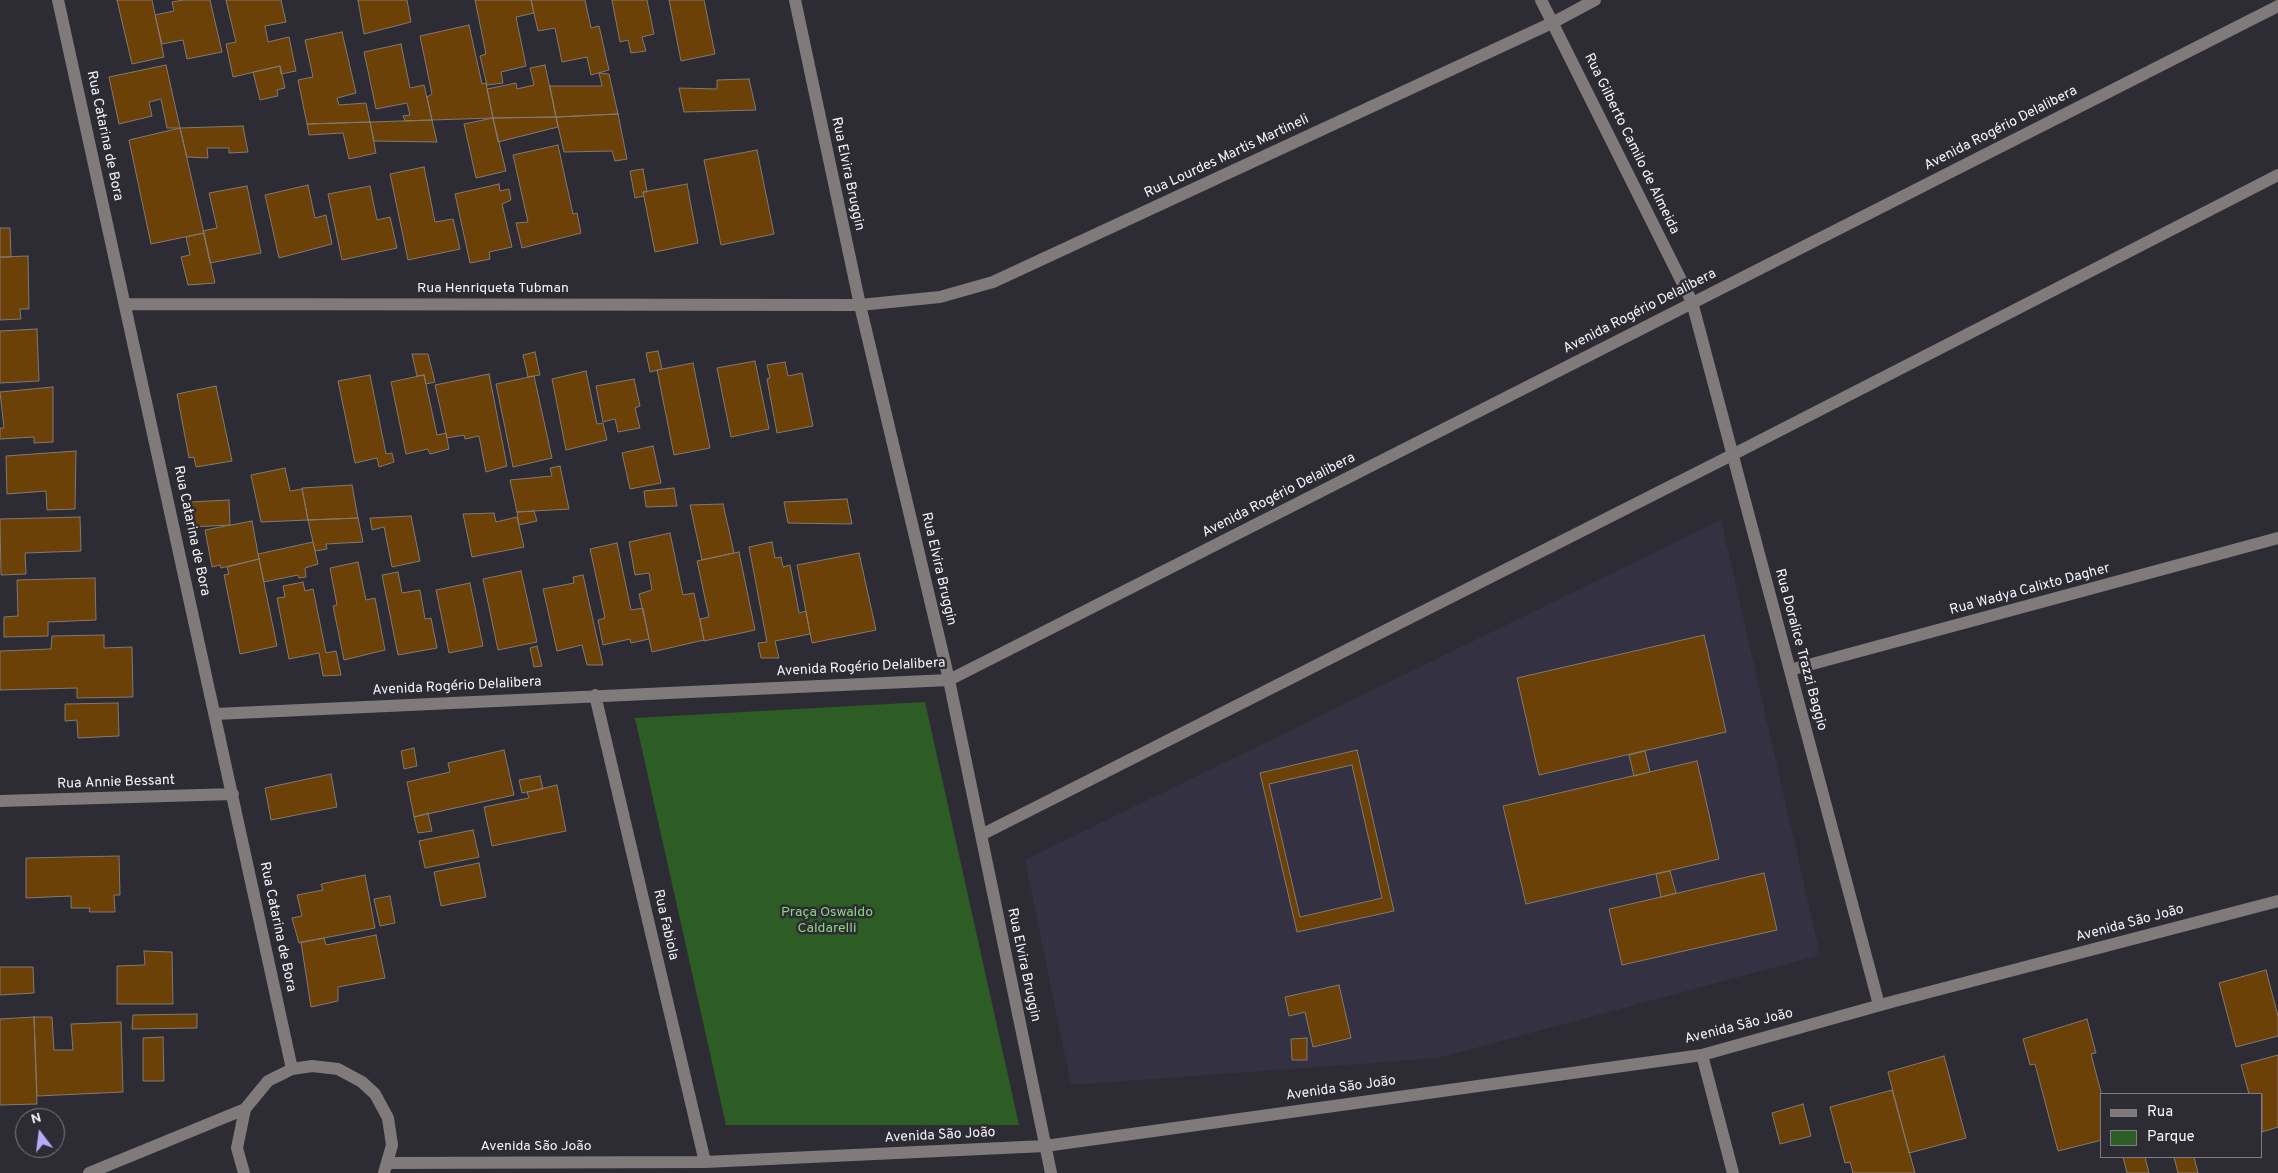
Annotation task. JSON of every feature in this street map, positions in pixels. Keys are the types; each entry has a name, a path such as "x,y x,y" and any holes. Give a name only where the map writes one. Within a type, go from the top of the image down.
{"street":[{"name":"Rua Catarina de Bora","path":"58,0 292,1069"},
{"name":"Rua Elvira Bruggin","path":"795,0 860,305 949,680 1051,1173"},
{"name":"Rua Gilberto Camilo de Almeida","path":"1541,0 1554,22 1692,302"},
{"name":"Rua Lourdes Martis Martineli","path":"860,305 940,297 993,282 1554,22 1595,0"},
{"name":"Avenida Rogério Delalibera","path":"215,714 949,680 2278,6"},
{"path":"981,835 1732,455 2278,175"},
{"name":"Rua Doralice Trazzi Baggio","path":"1692,302 1879,1005"},
{"name":"Rua Henriqueta Tubman","path":"125,304 860,305"},
{"name":"Rua Wadya Calixto Dagher","path":"1790,670 2278,538"},
{"name":"Rua Fabiola","path":"595,696 705,1162"},
{"name":"Rua Annie Bessant","path":"0,801 233,794"},
{"name":"Avenida São João","path":"386,1168 705,1162 1045,1146 1702,1055 1879,1005 2278,901"},
{"path":"1702,1055 1733,1173"},
{"path":"89,1173 245,1109 268,1081 292,1069 312,1066 338,1070 362,1082 375,1094 388,1118 392,1144 386,1168"},
{"path":"244,1173 238,1148 245,1109"}],"shaded area":[{"path":"1721,520 1820,955 1438,1058 1071,1085 1025,860"}],"green space":[{"name":"Praça Oswaldo Caldarelli","path":"925,702 1019,1125 726,1125 635,718"}],"building":[{"path":"117,0 152,0 164,57 132,64"},
{"path":"210,0 222,52 187,59 183,40 162,44 155,15 174,11 172,2"},
{"path":"226,0 281,0 286,22 265,26 268,42 289,37 296,71 281,74 280,66 233,77 226,44 236,42"},
{"path":"358,0 407,0 411,22 364,34"},
{"path":"475,0 531,0 534,13 516,17 526,66 501,72 503,83 487,85 480,56 486,54"},
{"path":"531,0 585,0 591,28 599,26 609,70 591,75 587,57 562,62 555,28 538,31"},
{"path":"612,0 647,0 654,34 642,37 646,51 631,53 628,40 620,42"},
{"path":"669,0 704,0 715,54 681,61"},
{"path":"469,25 482,84 486,83 493,118 432,120 427,97 432,94 420,36"},
{"path":"342,32 356,93 337,98 339,105 366,103 370,122 307,124 298,80 313,77 305,40"},
{"path":"401,44 410,88 424,85 432,120 405,121 403,116 410,115 407,103 376,109 364,52"},
{"path":"166,65 180,128 167,128 161,99 149,102 152,116 119,124 109,77"},
{"path":"545,65 556,117 493,118 487,89 516,83 517,89 534,85 530,68"},
{"path":"280,66 285,88 277,90 278,96 260,100 253,72"},
{"path":"599,73 609,74 618,114 556,117 550,86 602,86"},
{"path":"749,79 756,110 684,112 679,88 717,89 717,80"},
{"path":"618,114 627,159 615,161 612,151 564,152 556,117"},
{"path":"556,117 558,127 498,142 493,118"},
{"path":"493,118 506,171 476,178 464,124"},
{"path":"432,120 437,142 374,141 370,122"},
{"path":"370,122 376,153 349,159 343,133 309,135 307,124"},
{"path":"243,126 248,152 229,153 229,148 207,148 208,158 187,157 180,128"},
{"path":"180,128 204,233 151,244 129,140"},
{"path":"558,145 573,214 577,213 581,233 522,248 516,223 528,222 513,155"},
{"path":"757,150 774,234 721,245 704,160"},
{"path":"424,167 435,222 453,219 460,249 408,260 390,174"},
{"path":"643,169 647,192 643,192 644,196 635,198 630,171"},
{"path":"499,184 500,191 509,189 511,200 502,204 512,247 489,252 490,259 470,263 455,194"},
{"path":"687,184 698,243 655,252 643,192"},
{"path":"308,185 315,218 326,215 332,244 279,258 265,195"},
{"path":"247,186 261,253 210,263 203,231 217,228 209,193"},
{"path":"370,186 377,220 390,217 397,248 342,260 328,194"},
{"path":"0,228 10,228 11,257 0,257"},
{"path":"204,233 215,283 188,285 181,257 190,255 186,237"},
{"path":"28,256 29,309 20,309 21,319 0,320 0,257"},
{"path":"37,329 39,381 0,383 0,331"},
{"path":"658,351 662,369 650,372 646,353"},
{"path":"535,352 540,375 528,377 523,355"},
{"path":"412,354 428,354 435,382 426,384 424,375 417,376"},
{"path":"755,361 769,429 731,437 717,368"},
{"path":"785,362 788,376 802,373 813,426 777,433 767,379 770,378 767,365"},
{"path":"693,363 710,448 674,455 657,370"},
{"path":"586,371 597,424 603,423 607,440 566,450 552,379"},
{"path":"489,374 507,466 486,472 479,436 465,439 464,435 447,438 435,385"},
{"path":"370,375 386,454 392,453 394,462 379,467 377,458 355,463 338,381"},
{"path":"424,375 437,435 446,433 449,449 430,454 428,449 406,454 391,382"},
{"path":"534,376 552,458 513,467 496,384"},
{"path":"634,379 640,406 635,408 640,428 618,432 615,419 603,422 596,386"},
{"path":"216,386 232,461 196,467 194,457 189,458 177,394"},
{"path":"53,387 53,442 34,443 34,437 0,439 0,428 4,428 0,392"},
{"path":"653,446 661,483 630,489 622,453"},
{"path":"76,451 75,509 47,510 46,491 7,494 6,456"},
{"path":"560,466 569,509 517,512 510,480 552,476 550,468"},
{"path":"285,468 290,491 302,489 308,520 261,522 251,475"},
{"path":"352,485 358,518 308,520 302,488"},
{"path":"674,488 677,506 646,507 644,491"},
{"path":"847,499 852,524 788,523 784,502"},
{"path":"229,500 230,525 191,527 190,502"},
{"path":"723,504 734,553 702,560 690,505"},
{"path":"534,511 537,521 519,525 517,512"},
{"path":"494,513 496,522 517,517 524,547 472,557 463,514"},
{"path":"411,516 420,561 392,567 384,527 372,530 370,518"},
{"path":"80,517 81,551 25,553 26,574 1,575 0,519"},
{"path":"358,518 363,542 326,544 327,549 315,551 308,520"},
{"path":"252,521 259,559 221,568 220,565 212,567 205,530"},
{"path":"670,533 683,595 694,593 704,640 652,652 639,594 652,590 649,573 635,575 629,542"},
{"path":"313,542 318,564 305,568 306,577 299,578 298,575 264,582 258,554"},
{"path":"772,542 775,558 781,557 783,567 790,565 799,613 806,611 810,634 775,641 779,658 761,658 758,643 767,642 749,547"},
{"path":"617,543 631,610 643,608 649,639 631,643 630,639 603,645 598,620 605,618 590,549"},
{"path":"739,552 755,630 704,641 700,619 709,617 697,561"},
{"path":"859,553 876,630 812,643 797,565"},
{"path":"259,559 277,646 240,654 224,575 229,574 227,567"},
{"path":"358,562 366,600 375,598 385,650 344,660 333,606 337,605 330,568"},
{"path":"521,571 537,642 498,650 483,579"},
{"path":"398,572 402,593 420,590 425,619 431,618 437,648 398,655 382,575"},
{"path":"583,575 603,665 587,665 582,645 557,651 543,589 574,583 573,577"},
{"path":"95,578 96,620 48,622 48,636 4,637 4,617 18,616 17,580"},
{"path":"303,582 305,591 313,589 326,653 336,651 341,675 323,676 319,653 289,659 277,598 285,597 283,586"},
{"path":"470,583 483,646 449,653 436,590"},
{"path":"104,635 104,648 132,647 133,697 77,698 77,688 0,690 0,651 51,649 52,636"},
{"path":"1704,635 1726,732 1539,775 1517,678"},
{"path":"537,646 542,666 534,667 530,648"},
{"path":"118,703 119,736 78,738 77,720 65,721 65,704"},
{"path":"414,748 417,766 404,769 401,751"},
{"path":"504,750 514,795 414,817 407,782 450,772 448,763"},
{"path":"1357,750 1394,911 1297,932 1260,773"},
{"path":"1645,751 1650,772 1634,776 1629,755"},
{"path":"1697,761 1719,859 1526,904 1503,806"},
{"path":"1352,765 1382,898 1300,917 1269,784"},
{"path":"331,774 337,807 271,820 265,788"},
{"path":"540,776 543,789 522,793 519,780"},
{"path":"557,785 566,831 492,846 484,807 529,798 527,792"},
{"path":"428,813 432,831 418,833 414,817"},
{"path":"473,830 479,857 425,868 419,841"},
{"path":"119,856 120,895 114,895 115,912 89,912 90,908 71,908 71,896 26,898 26,858"},
{"path":"479,863 486,897 441,906 434,872"},
{"path":"1670,871 1676,893 1661,897 1656,874"},
{"path":"1764,873 1777,930 1622,965 1609,909"},
{"path":"365,875 375,928 299,943 292,918 302,916 297,895 323,890 321,884"},
{"path":"390,896 395,923 380,926 374,899"},
{"path":"376,935 385,978 338,987 338,1001 311,1007 301,942 324,938 326,945"},
{"path":"144,951 172,952 173,1004 117,1004 117,966 145,965"},
{"path":"0,967 33,967 34,993 0,995"},
{"path":"2266,970 2278,1016 2278,1036 2236,1047 2219,983"},
{"path":"1339,985 1351,1038 1313,1047 1305,1012 1289,1016 1285,997"},
{"path":"197,1014 197,1028 132,1029 133,1015"},
{"path":"34,1017 52,1017 54,1050 73,1050 71,1024 121,1022 123,1092 37,1096"},
{"path":"34,1017 37,1104 0,1105 0,1019"},
{"path":"2087,1019 2096,1053 2091,1054 2101,1093 2100,1140 2058,1151 2035,1064 2030,1065 2023,1039"},
{"path":"163,1037 164,1081 143,1081 143,1038"},
{"path":"1307,1038 1307,1060 1292,1060 1291,1039"},
{"path":"2278,1055 2278,1127 2263,1132 2263,1093 2249,1093 2241,1065"},
{"path":"1944,1056 1966,1138 1909,1153 1888,1072"},
{"path":"1892,1090 1915,1173 1853,1173 1850,1162 1845,1163 1830,1107"},
{"path":"1803,1104 1811,1136 1780,1144 1772,1113"},
{"path":"2123,1158 2145,1158 2149,1173 2127,1173"},
{"path":"2174,1158 2194,1158 2198,1173 2178,1173"}]}
